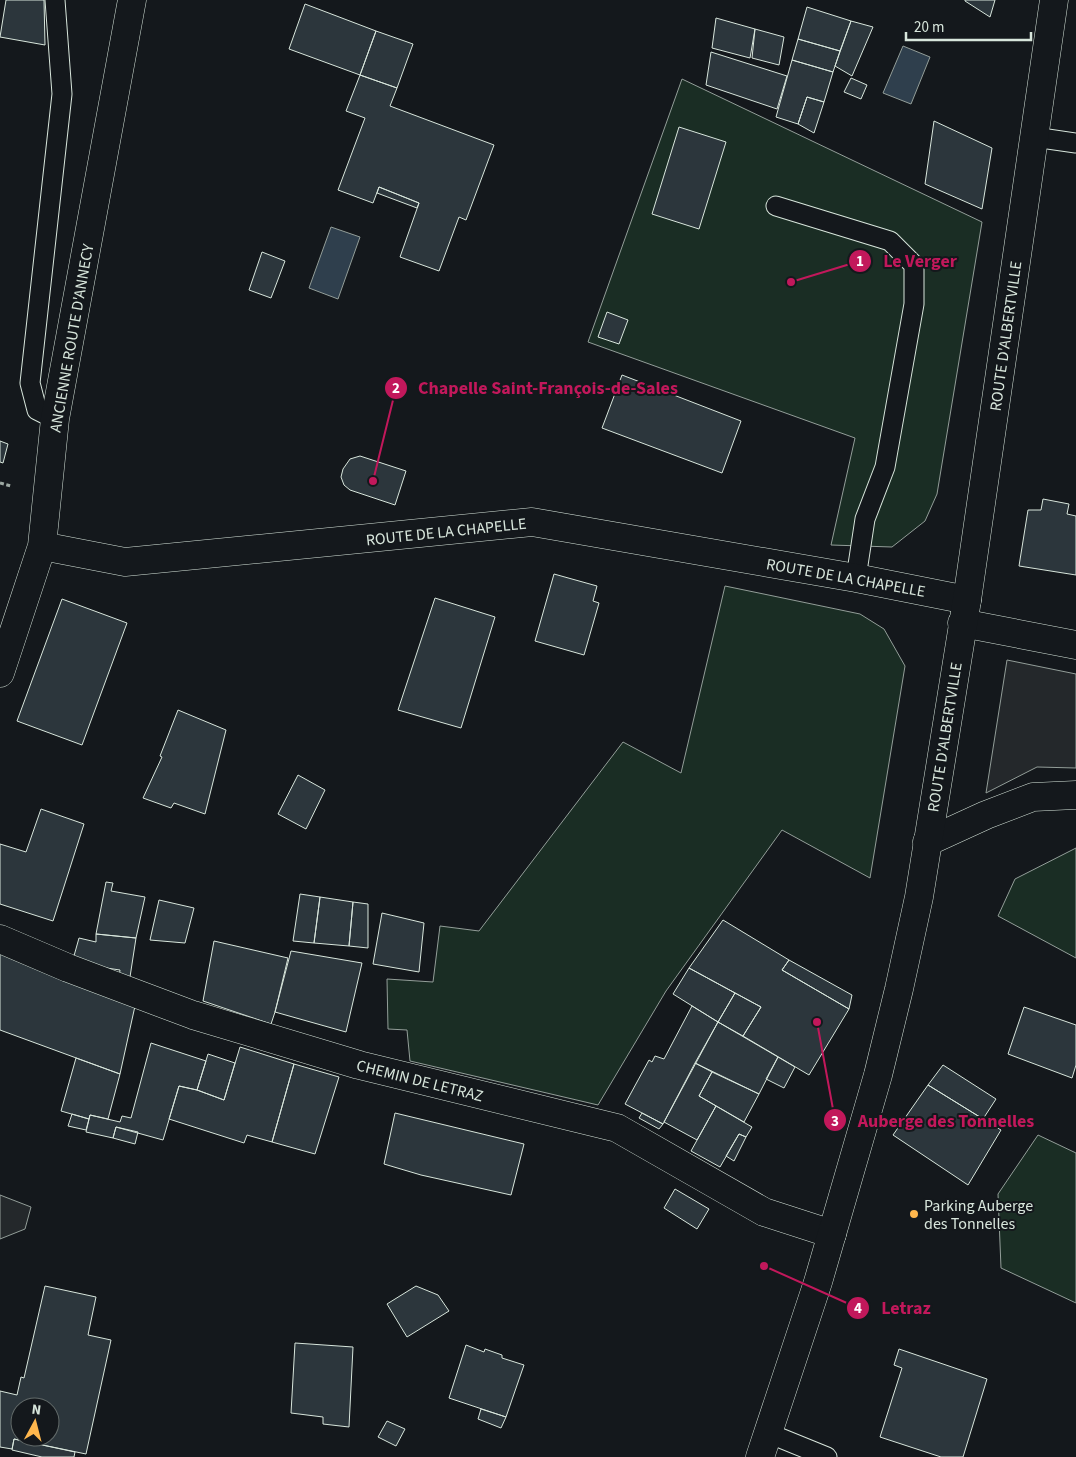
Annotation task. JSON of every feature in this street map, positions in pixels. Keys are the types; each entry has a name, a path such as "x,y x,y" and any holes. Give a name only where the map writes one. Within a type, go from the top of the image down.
{"street":[{"name":"ANCIENNE ROUTE D'ANNECY","path":"0,673 42,546 55,419 132,0"},
{"name":"ROUTE D'ALBERTVILLE","path":"764,1445 832,1234 878,1075 919,897 965,611 1054,0"},
{"name":"ROUTE DE LA CHAPELLE","path":"42,546 125,562 532,522 856,578 1076,645"},
{"path":"927,842 986,814 1033,797 1076,795"},
{"name":"CHEMIN DE LETRAZ","path":"0,939 68,968 193,1015 359,1065 617,1128 764,1212 832,1234"}],"lane":[{"path":"55,0 62,94 30,384 37,410 55,419"},
{"path":"1034,137 1076,143"},
{"path":"776,206 890,241 914,265 914,304 885,467 865,519 856,578"},
{"path":"764,1445 827,1457"}],"green space":[{"path":"682,79 982,222 937,494 925,521 892,547 831,545 855,438 588,342"},
{"path":"725,586 860,614 884,629 905,666 870,878 782,830 666,991 598,1105 410,1061 407,1030 388,1029 387,979 433,982 440,926 479,931 623,742 681,773"},
{"path":"1076,848 1076,958 998,916 1015,879"},
{"path":"1038,1135 1076,1153 1076,1303 1001,1268 998,1194"}],"shaded area":[{"path":"1007,660 1076,674 1076,768 1037,767 986,793"},
{"path":"0,1195 31,1207 25,1229 0,1239"}],"water":[{"path":"903,46 930,57 911,104 883,93"},
{"path":"331,227 360,237 338,299 309,288"}],"building":[{"path":"6,0 44,0 45,45 0,37"},
{"path":"995,0 990,17 965,1"},
{"path":"305,4 376,31 360,75 289,49"},
{"path":"807,7 851,21 840,51 798,39"},
{"path":"716,18 755,29 750,58 712,48"},
{"path":"851,21 873,27 852,76 835,66"},
{"path":"755,29 784,37 779,65 752,58"},
{"path":"376,31 413,44 397,88 360,75"},
{"path":"798,39 840,51 833,72 792,60"},
{"path":"711,52 787,76 777,109 706,85"},
{"path":"792,60 833,72 824,102 807,97 798,124 776,117"},
{"path":"360,75 397,88 390,106 494,145 466,220 459,217 439,271 400,257 419,203 379,187 373,203 338,190 365,118 346,111"},
{"path":"851,78 867,85 861,99 844,92"},
{"path":"807,97 824,102 814,133 798,124"},
{"path":"934,121 992,148 982,209 925,184"},
{"path":"679,127 726,142 699,229 652,214"},
{"path":"379,187 419,203 417,208 377,193"},
{"path":"262,252 285,261 271,298 249,290"},
{"path":"607,312 628,320 619,344 598,337"},
{"path":"622,375 741,421 722,473 602,428"},
{"path":"0,441 8,444 3,463 0,462"},
{"path":"360,456 406,471 395,505 350,490 344,485 341,477 343,469 350,459"},
{"path":"1043,499 1069,504 1067,514 1076,516 1076,575 1019,566 1028,510 1041,510"},
{"path":"554,574 597,586 593,601 599,603 584,655 535,641"},
{"path":"435,598 495,617 461,728 398,710"},
{"path":"62,599 127,623 82,745 17,721"},
{"path":"178,710 226,730 205,814 174,803 171,808 143,798 162,757 160,756"},
{"path":"298,775 325,790 306,829 278,814"},
{"path":"41,809 84,824 53,921 0,904 0,844 26,852"},
{"path":"106,882 113,883 111,891 145,897 136,938 96,934"},
{"path":"300,894 320,897 314,943 293,941"},
{"path":"320,897 353,902 349,946 314,943"},
{"path":"159,900 194,908 185,943 150,940"},
{"path":"353,902 368,904 368,948 349,946"},
{"path":"382,913 424,923 419,972 373,964"},
{"path":"723,920 789,960 782,970 849,1009 809,1075 743,1036 761,1007 689,968"},
{"path":"96,934 136,938 130,977 119,977 120,970 72,963 79,938 96,942"},
{"path":"214,941 288,958 271,1024 203,1001"},
{"path":"291,951 362,963 346,1032 275,1012"},
{"path":"0,952 135,1006 120,1074 0,1030"},
{"path":"789,960 852,995 849,1009 782,970"},
{"path":"689,968 735,993 718,1022 673,994"},
{"path":"735,993 761,1007 743,1036 718,1022"},
{"path":"692,1006 718,1022 663,1124 625,1104 649,1060 652,1062 655,1056 664,1059"},
{"path":"1024,1007 1076,1025 1076,1065 1072,1078 1008,1054"},
{"path":"718,1022 778,1057 759,1094 695,1063"},
{"path":"151,1043 206,1061 197,1090 179,1086 163,1140 116,1127 113,1138 86,1132 90,1115 120,1122 122,1116 131,1118"},
{"path":"240,1047 294,1064 272,1142 247,1135 244,1143 169,1119 179,1086 197,1090 224,1100"},
{"path":"208,1054 235,1063 224,1100 197,1090"},
{"path":"778,1057 795,1067 784,1088 766,1079"},
{"path":"76,1058 120,1074 108,1119 90,1115 89,1119 61,1111"},
{"path":"695,1063 712,1072 699,1096 716,1106 697,1140 664,1122"},
{"path":"294,1064 339,1077 315,1154 272,1142"},
{"path":"943,1065 996,1099 983,1119 928,1085"},
{"path":"712,1072 759,1094 744,1122 699,1096"},
{"path":"928,1085 1001,1130 968,1185 893,1135"},
{"path":"716,1106 752,1127 746,1137 739,1134 720,1167 691,1151"},
{"path":"395,1113 524,1144 511,1195 421,1175 384,1164"},
{"path":"642,1113 663,1124 659,1129 639,1118"},
{"path":"72,1114 89,1119 86,1130 68,1126"},
{"path":"116,1127 138,1132 135,1144 113,1138"},
{"path":"739,1134 746,1137 734,1161 726,1156"},
{"path":"675,1189 709,1209 697,1229 664,1208"},
{"path":"45,1286 96,1297 88,1335 111,1340 86,1454 52,1447 60,1447 60,1397 10,1397 10,1447 12,1447 12,1449 0,1447 0,1391 17,1395 21,1377 24,1378"},
{"path":"416,1286 438,1295 449,1311 407,1337 387,1304"},
{"path":"295,1343 353,1347 349,1427 323,1424 323,1417 291,1413"},
{"path":"466,1345 484,1352 485,1349 502,1355 502,1358 524,1365 506,1417 449,1398"},
{"path":"899,1349 987,1379 963,1457 941,1457 880,1437 902,1368 894,1365"},
{"path":"481,1409 506,1417 501,1428 478,1419"},
{"path":"387,1421 405,1429 396,1446 378,1437"},
{"path":"13,1447 52,1447 75,1452 74,1457 42,1457 12,1450"}],"place":[{"name":"Le Verger","path":"791,282"},
{"name":"Chapelle Saint-François-de-Sales","path":"373,481"},
{"name":"Auberge des Tonnelles","path":"817,1022"},
{"name":"Parking Auberge des Tonnelles","path":"914,1214"},
{"name":"Letraz","path":"764,1266"}]}
